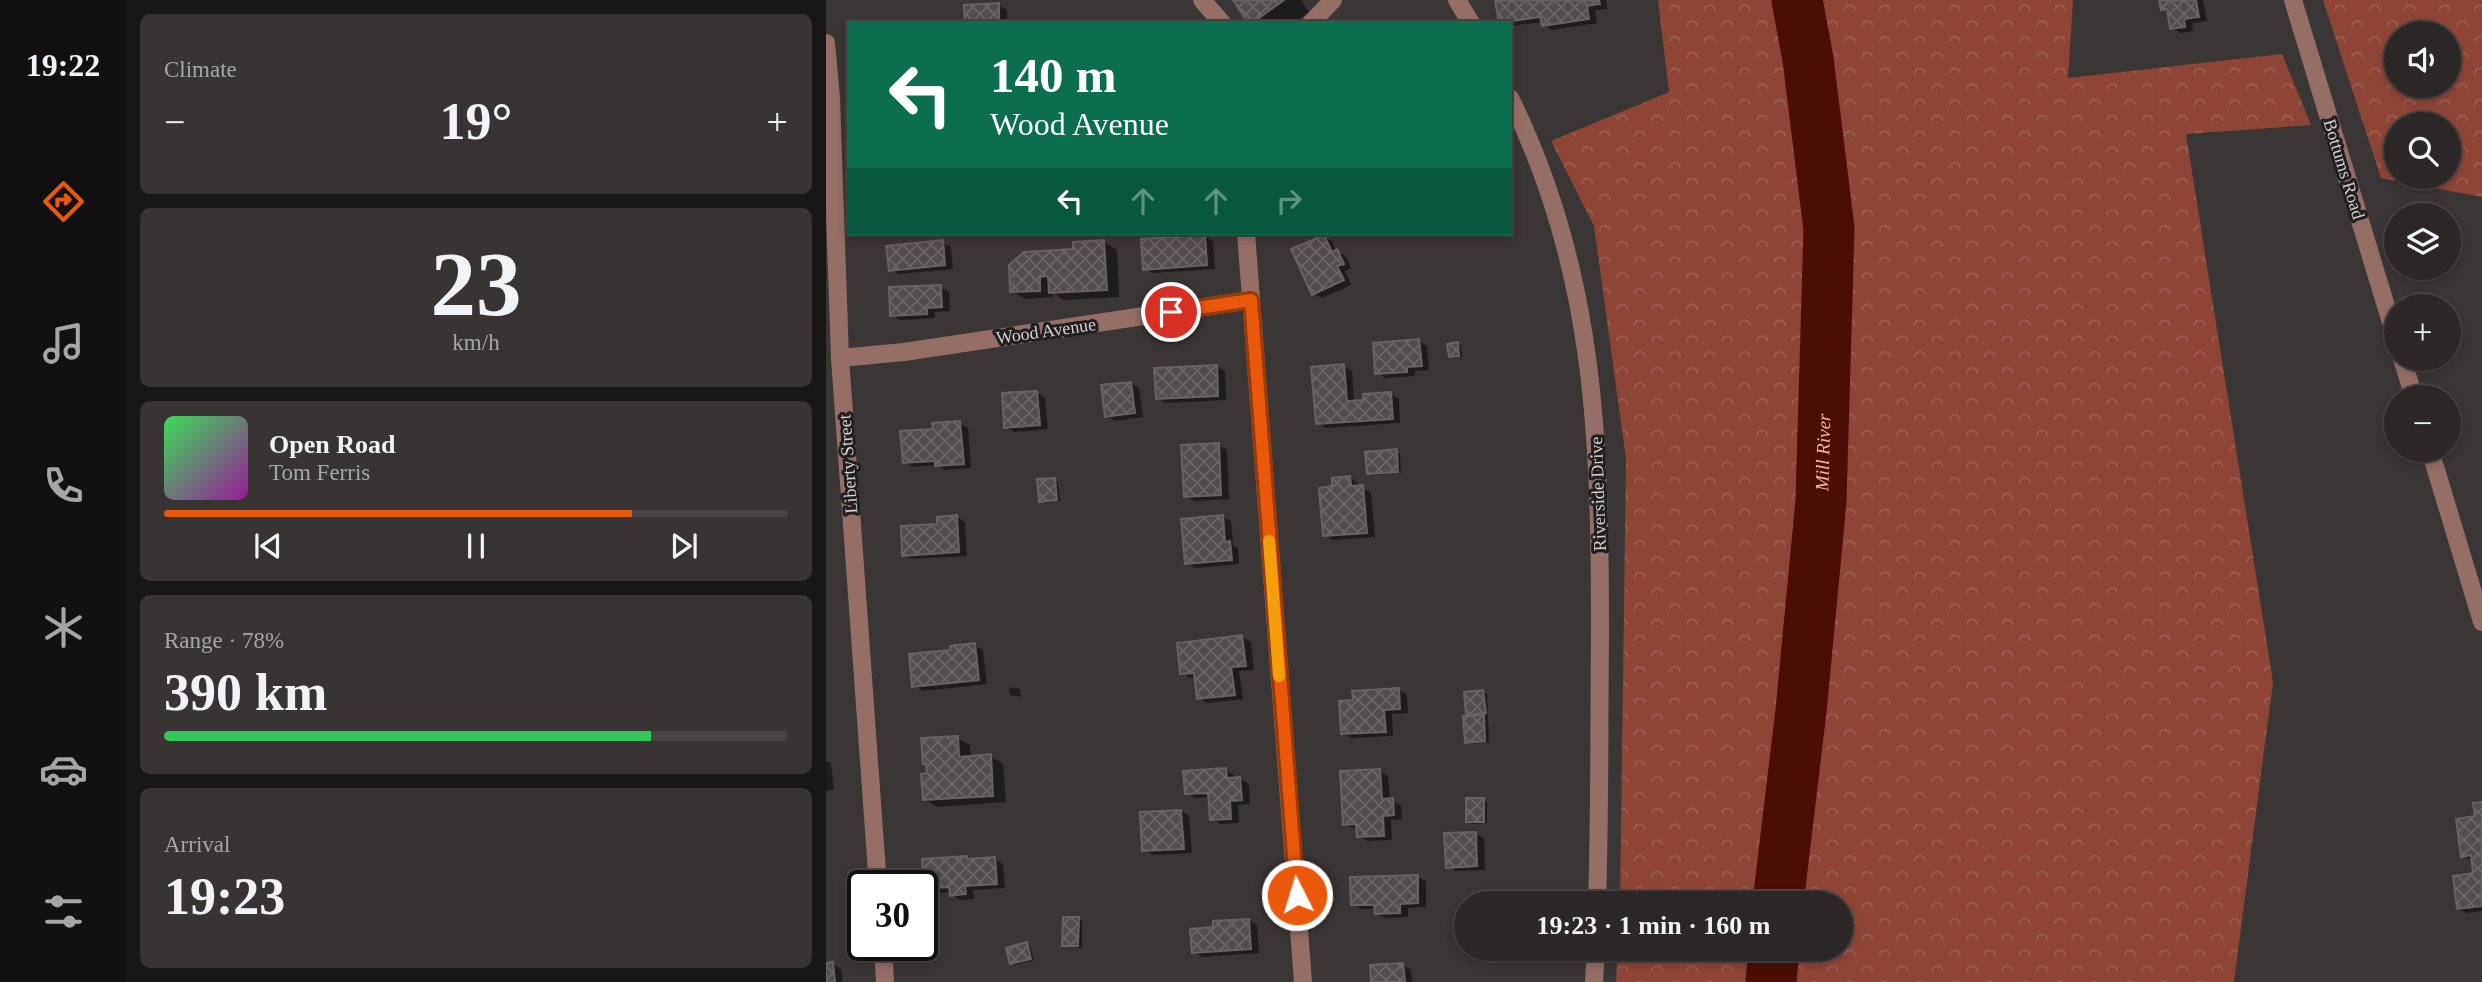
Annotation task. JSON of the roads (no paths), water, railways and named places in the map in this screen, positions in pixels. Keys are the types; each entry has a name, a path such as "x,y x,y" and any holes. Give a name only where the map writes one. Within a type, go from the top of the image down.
{"street":[{"path":"1202,0 1220,21"},
{"path":"1313,21 1333,0"},
{"path":"1457,0 1470,21"},
{"name":"Bottums Road","path":"2293,0 2384,299"},
{"name":"Liberty Street","path":"826,43 840,358 877,870"},
{"name":"Riverside Drive","path":"1512,102 1561,226 1579,300 1592,385 1600,550 1597,891"},
{"path":"1246,235 1303,982"},
{"name":"Wood Avenue","path":"840,358 904,352 1251,300"},
{"path":"2434,462 2482,622"},
{"path":"884,961 885,982"},
{"path":"1594,982 1595,961"}],"waterway":[{"name":"Mill River","path":"1779,891 1801,711 1821,501 1829,229 1808,59 1797,0"},
{"name":"Mill River","path":"1771,982 1773,961"}]}
